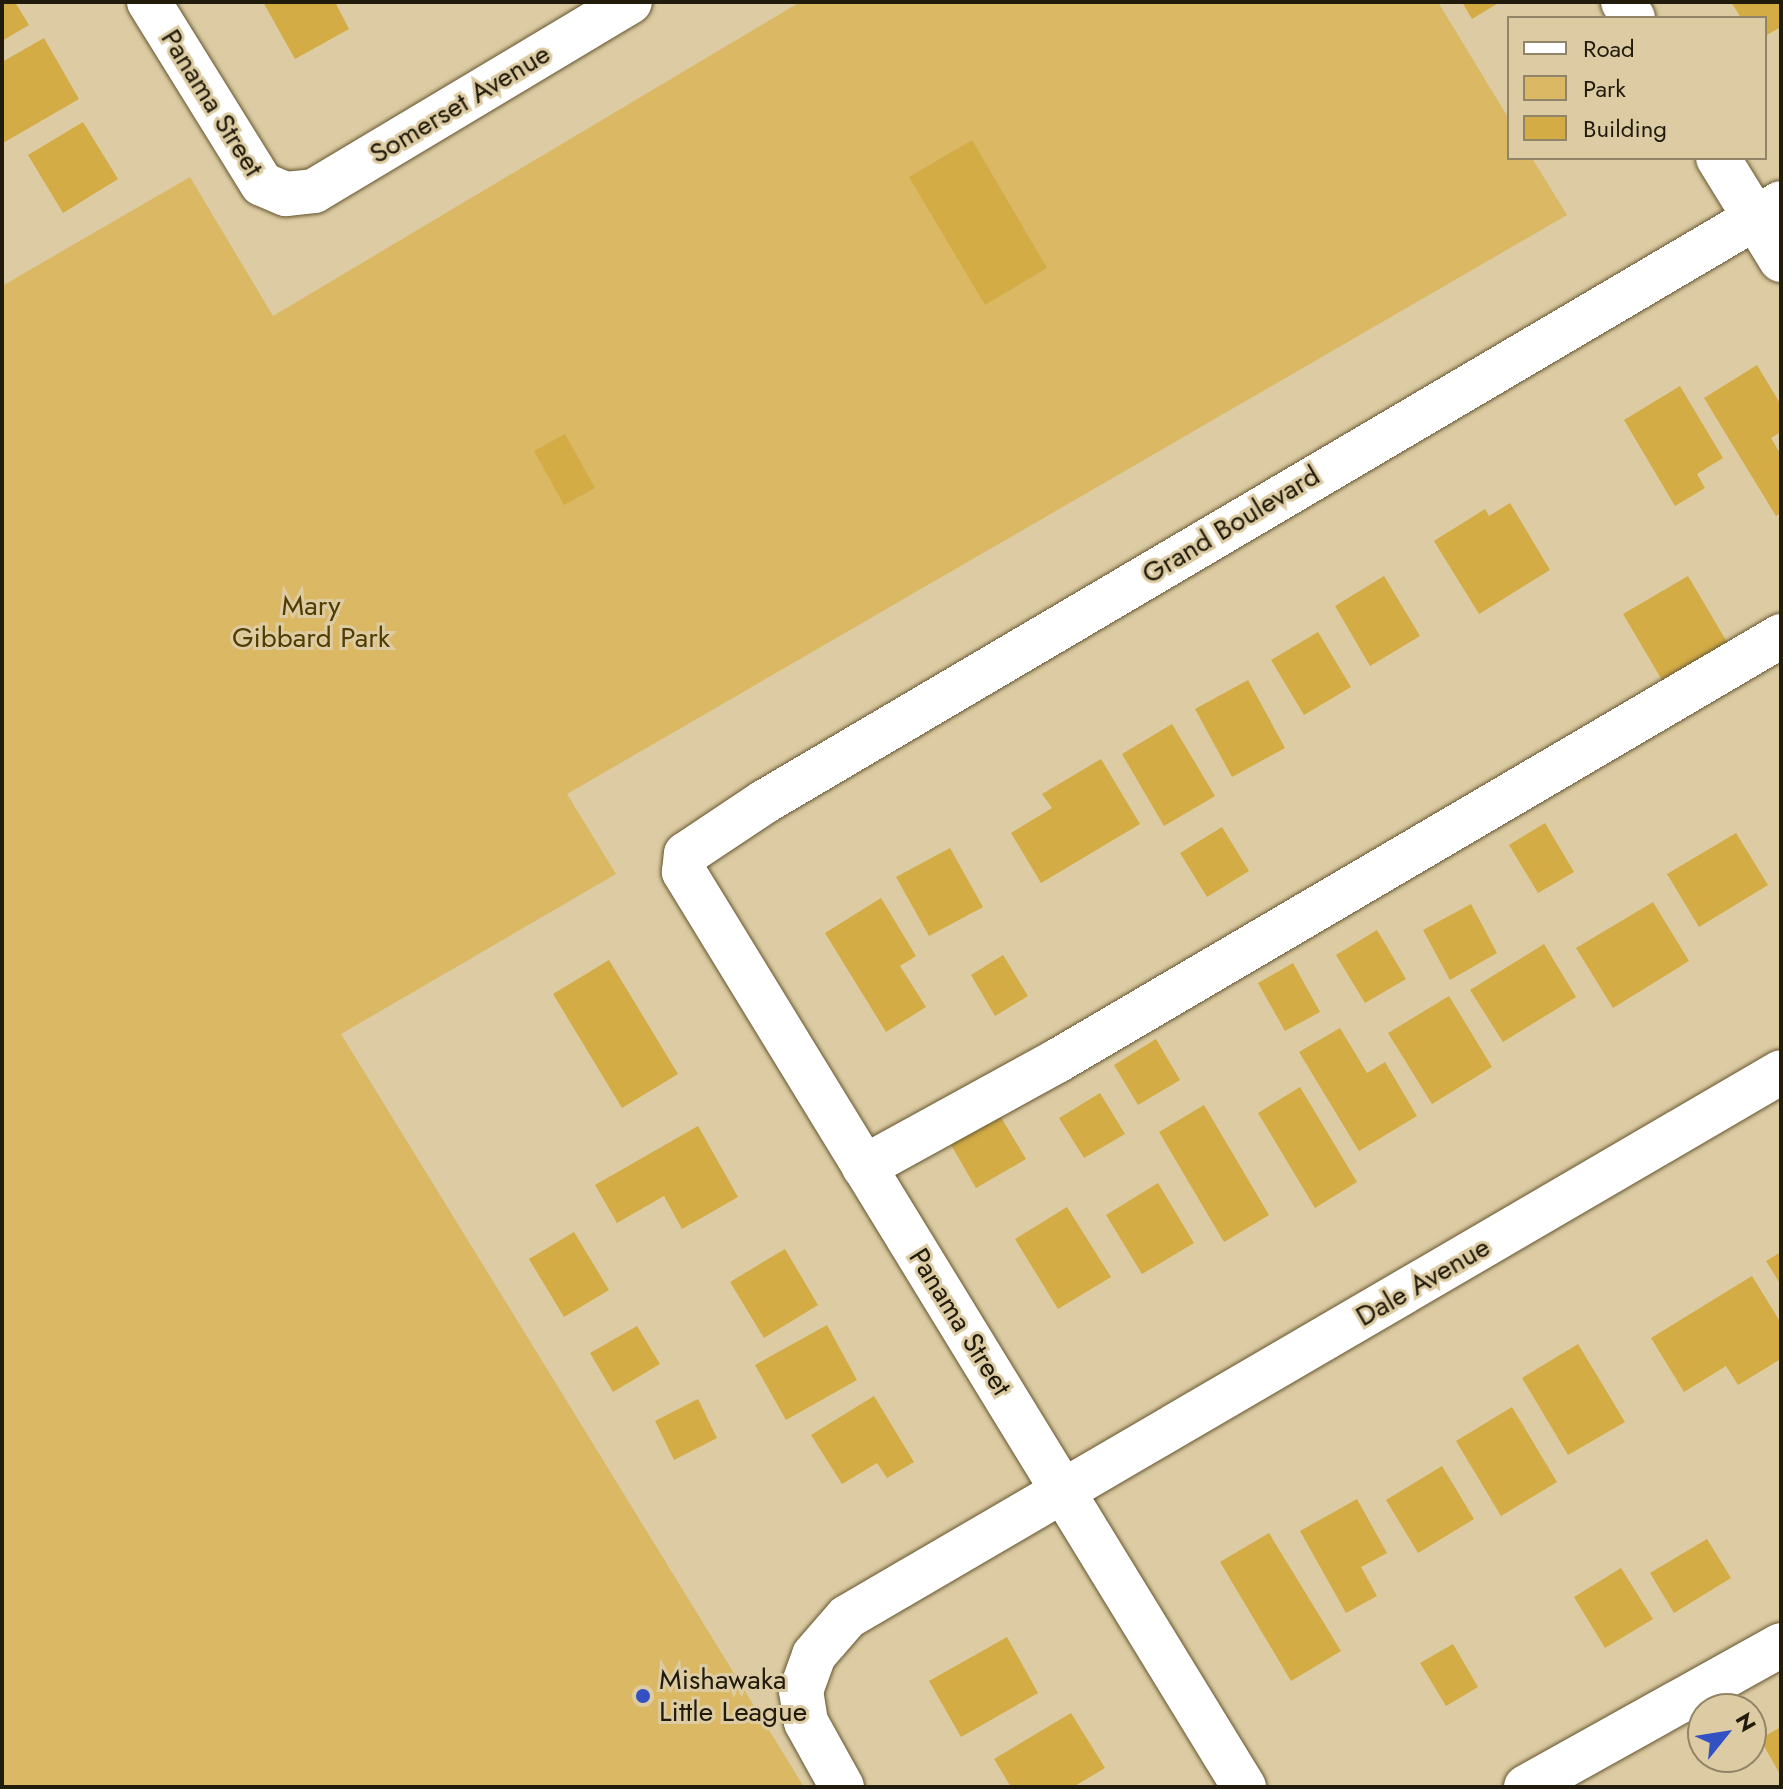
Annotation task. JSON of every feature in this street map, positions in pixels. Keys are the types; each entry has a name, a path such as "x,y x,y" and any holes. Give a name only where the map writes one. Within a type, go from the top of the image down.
{"street":[{"name":"Panama Street","path":"149,2 262,184 286,194"},
{"name":"Somerset Avenue","path":"286,194 314,191 630,2"},
{"path":"1720,160 1768,210 1781,260"},
{"name":"Grand Boulevard","path":"686,854 777,794 1768,210"},
{"path":"864,1167 1057,1061 1781,636"},
{"name":"Panama Street","path":"686,854 684,872 1244,1787"},
{"name":"Dale Avenue","path":"842,1787 806,1722 801,1691 826,1637 847,1617 1781,1072"},
{"path":"1526,1787 1781,1645"}],"green space":[{"name":"Mary Gibbard Park","path":"800,2 1438,2 1507,116 1507,160 1533,160 1567,215 567,794 616,874 341,1034 804,1787 2,1787 2,286 190,177 273,316"}],"building":[{"path":"2,2 15,2 29,25 2,41"},
{"path":"263,2 335,2 349,29 295,59"},
{"path":"1462,2 1500,2 1472,19"},
{"path":"1731,2 1781,2 1781,27 1767,35 1767,16 1740,16"},
{"path":"44,38 79,99 3,143 2,62"},
{"path":"83,122 118,179 63,213 28,155"},
{"path":"972,140 1047,268 985,305 909,177"},
{"path":"1757,365 1781,405 1781,432 1771,438 1781,455 1781,513 1776,516 1704,398"},
{"path":"1680,386 1723,458 1697,474 1705,488 1675,506 1624,420"},
{"path":"565,434 595,488 564,505 534,451"},
{"path":"1510,503 1550,570 1479,614 1434,541 1485,509 1489,516"},
{"path":"1384,576 1420,636 1370,666 1335,606"},
{"path":"1688,576 1727,642 1662,680 1623,614"},
{"path":"1318,632 1351,687 1304,715 1271,660"},
{"path":"1248,680 1285,748 1232,777 1195,709"},
{"path":"1172,724 1215,796 1164,826 1122,754"},
{"path":"1101,759 1140,824 1041,883 1011,833 1052,808 1042,794"},
{"path":"1545,823 1574,872 1538,893 1509,845"},
{"path":"1222,827 1249,871 1207,897 1180,853"},
{"path":"1736,833 1768,885 1699,927 1667,874"},
{"path":"950,848 983,907 929,936 896,877"},
{"path":"881,898 916,956 900,966 926,1007 886,1032 825,933"},
{"path":"1653,902 1689,961 1613,1008 1576,948"},
{"path":"1471,904 1497,953 1450,980 1423,930"},
{"path":"1377,930 1406,979 1365,1003 1336,955"},
{"path":"1544,944 1576,997 1503,1042 1470,990"},
{"path":"1003,955 1028,996 995,1016 971,975"},
{"path":"609,960 678,1074 622,1108 553,994"},
{"path":"1293,963 1320,1012 1285,1031 1258,983"},
{"path":"1449,996 1492,1067 1432,1104 1388,1033"},
{"path":"1340,1028 1367,1073 1385,1062 1417,1116 1359,1151 1299,1052"},
{"path":"1156,1039 1180,1080 1138,1105 1114,1065"},
{"path":"1300,1087 1357,1182 1315,1208 1258,1113"},
{"path":"1100,1093 1125,1134 1084,1158 1059,1118"},
{"path":"1204,1105 1269,1215 1224,1242 1159,1132"},
{"path":"996,1109 1026,1159 976,1188 947,1138"},
{"path":"698,1126 738,1197 682,1229 664,1196 617,1223 595,1185"},
{"path":"1158,1183 1194,1243 1142,1274 1106,1215"},
{"path":"1067,1207 1111,1277 1058,1309 1015,1239"},
{"path":"574,1232 609,1290 564,1317 529,1259"},
{"path":"785,1249 818,1305 764,1338 730,1282"},
{"path":"1781,1252 1781,1285 1766,1261"},
{"path":"1752,1276 1781,1323 1781,1359 1738,1385 1726,1366 1684,1392 1651,1338"},
{"path":"827,1325 857,1380 786,1420 755,1365"},
{"path":"637,1326 660,1364 613,1392 590,1353"},
{"path":"1578,1344 1625,1422 1568,1455 1522,1378"},
{"path":"874,1396 914,1462 887,1478 877,1463 842,1484 811,1435"},
{"path":"698,1399 717,1438 674,1460 655,1421"},
{"path":"1512,1407 1557,1482 1501,1516 1456,1441"},
{"path":"1442,1466 1474,1519 1418,1553 1386,1500"},
{"path":"1357,1499 1387,1553 1361,1567 1377,1596 1346,1613 1300,1531"},
{"path":"1269,1533 1341,1651 1291,1681 1220,1562"},
{"path":"1707,1539 1731,1578 1674,1613 1650,1573"},
{"path":"1621,1568 1653,1619 1605,1648 1574,1597"},
{"path":"1007,1637 1038,1693 961,1737 929,1681"},
{"path":"1453,1644 1478,1687 1446,1706 1420,1663"},
{"path":"1071,1713 1105,1768 1073,1787 1011,1787 994,1759"},
{"path":"1781,1727 1781,1776 1767,1751 1767,1735"}],"place":[{"name":"Mishawaka Little League","path":"643,1696"}]}
